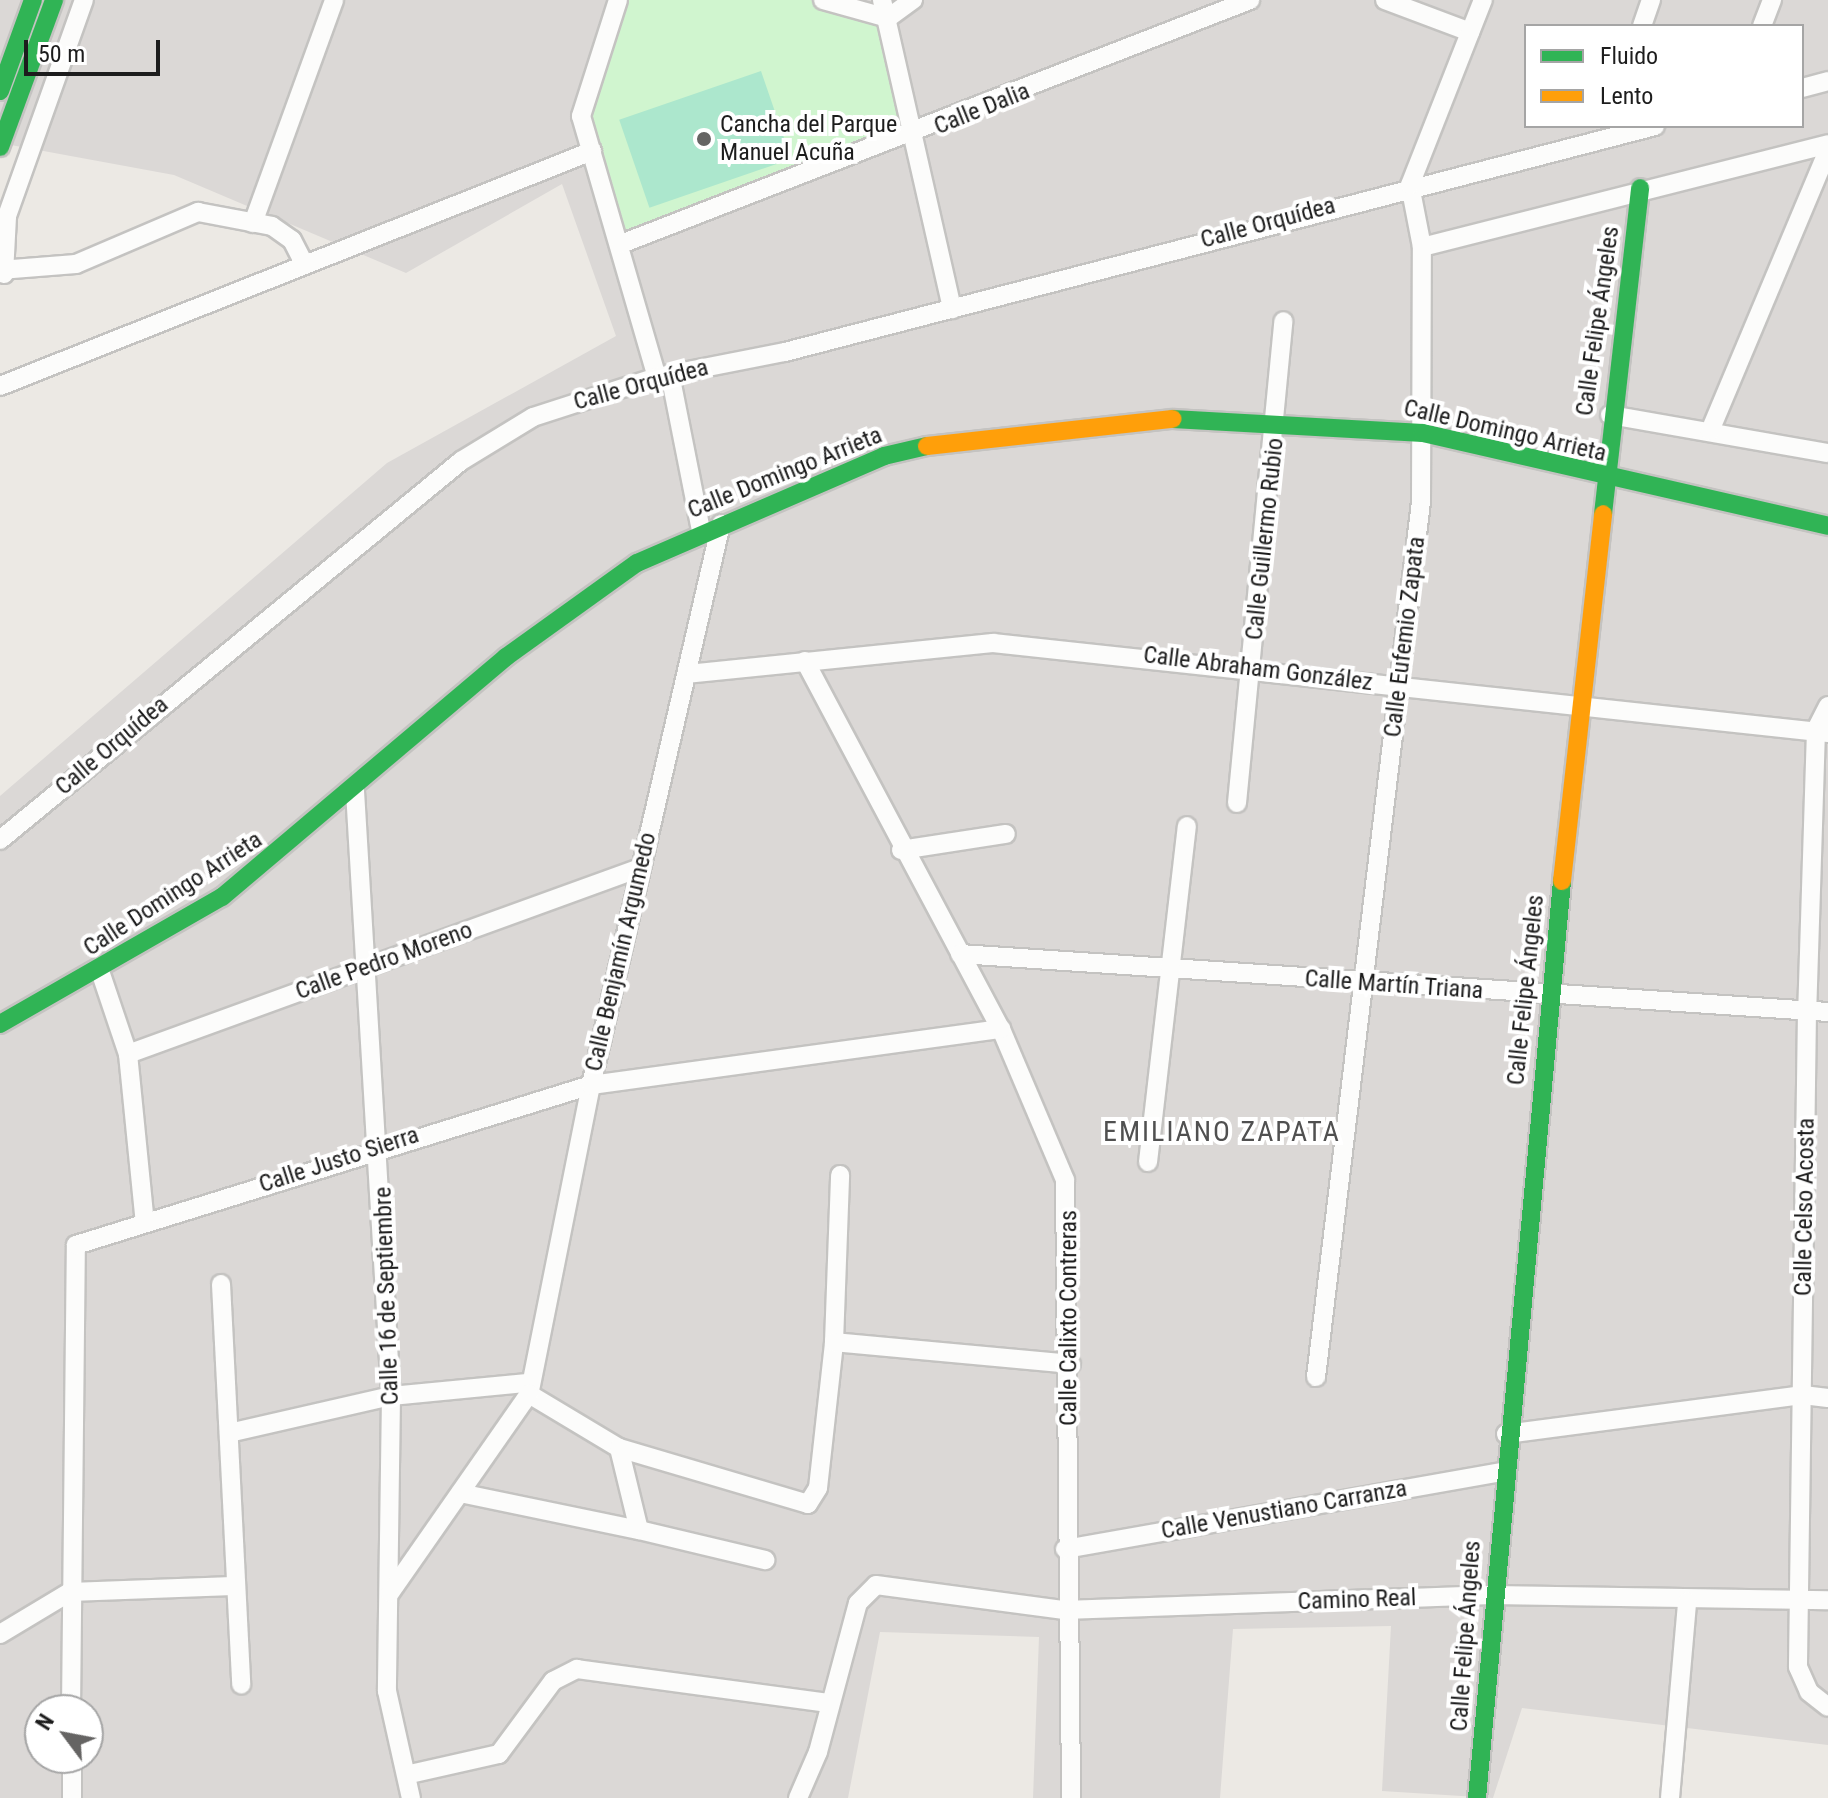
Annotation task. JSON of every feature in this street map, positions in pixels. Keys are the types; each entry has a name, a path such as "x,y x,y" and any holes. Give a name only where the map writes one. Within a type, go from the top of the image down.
{"street":[{"path":"0,91 33,0"},
{"path":"0,147 54,0"},
{"path":"84,0 7,216 2,272 76,264 198,212 253,223 292,240 305,265"},
{"path":"253,223 334,0"},
{"path":"618,0 581,116 679,418 701,530"},
{"path":"823,0 885,9 913,0"},
{"name":"Calle Dalia","path":"621,244 914,136 1250,0"},
{"path":"1385,0 1470,32"},
{"path":"1410,189 1483,0"},
{"path":"1643,24 1651,0"},
{"path":"1763,24 1772,0"},
{"path":"885,9 952,309"},
{"path":"1804,87 1828,81"},
{"name":"Calle Orquídea","path":"0,840 461,461 533,417 666,378 952,309 1410,189 1603,133 1640,128"},
{"path":"1420,239 1828,144"},
{"path":"1710,431 1828,150"},
{"path":"0,386 592,151"},
{"name":"Calle Felipe Ángeles","path":"1477,1798 1506,1434 1549,997 1582,707 1610,415 1640,188"},
{"name":"Calle Eufemio Zapata","path":"1316,1377 1399,687 1423,433 1420,239 1410,189"},
{"name":"Calle Guillermo Rubio","path":"1237,803 1278,420 1283,321"},
{"path":"1610,415 1828,452"},
{"name":"Calle Domingo Arrieta","path":"0,1024 100,971 222,897 355,791 572,606 701,530 884,456 958,439 1173,419 1278,420 1423,433 1603,479 1828,526"},
{"name":"Calle Benjamín Argumedo","path":"528,1388 591,1085 721,524"},
{"name":"Calle Abraham González","path":"687,674 993,643 1251,667 1399,687 1822,732"},
{"name":"Calle Calixto Contreras","path":"805,661 901,850 1001,1029 1065,1180 1071,1364 1064,1610 1071,1798"},
{"name":"Calle Celso Acosta","path":"1825,1705 1798,1667 1807,1011 1822,732 1828,706"},
{"name":"Calle 16 de Septiembre","path":"355,791 365,968 381,1145 391,1396 387,1691 410,1774 411,1798"},
{"path":"1148,1162 1173,969 1187,826"},
{"path":"901,850 1006,834"},
{"name":"Calle Pedro Moreno","path":"128,1054 640,868"},
{"name":"Calle Martín Triana","path":"960,954 1549,997 1828,1012"},
{"path":"100,971 128,1054 145,1223"},
{"name":"Calle Justo Sierra","path":"70,1592 71,1258 88,1236 145,1223 381,1145 591,1085 1001,1029"},
{"path":"229,1433 391,1396 528,1388 619,1448 795,1506 808,1504 818,1488 834,1342 840,1175"},
{"path":"221,1284 233,1586 241,1685"},
{"path":"834,1342 1071,1364"},
{"path":"390,1593 528,1388"},
{"path":"1506,1434 1803,1395 1828,1398"},
{"path":"619,1448 639,1530"},
{"name":"Calle Venustiano Carranza","path":"1065,1549 1503,1472"},
{"path":"460,1493 765,1560"},
{"name":"Camino Real","path":"829,1703 858,1603 889,1584 1064,1610 1492,1595 1687,1602 1828,1600"},
{"path":"0,1634 70,1592 233,1586"},
{"path":"70,1592 71,1694"},
{"path":"1670,1798 1687,1602"},
{"path":"410,1774 499,1754 553,1681 577,1669 829,1703 798,1798"},
{"path":"72,1774 72,1798"}],"shaded area":[{"path":"0,0 1828,0 1828,1745 1522,1708 1493,1798 1382,1791 1391,1626 1233,1629 1220,1798 1033,1798 1039,1637 880,1632 848,1798 0,1798 0,796 387,463 616,336 562,184 406,273 174,175 0,143"}],"green space":[{"path":"625,0 810,0 879,23 907,132 625,236 587,117"},
{"name":"Cancha del Parque Manuel Acuña","path":"761,71 791,159 649,208 619,120"}],"traffic: fast":[{"path":"0,91 33,0"},
{"path":"0,147 54,0"},
{"path":"1603,514 1640,188"},
{"path":"1173,419 1423,433 1828,526"},
{"path":"0,1024 222,897 506,657 637,563 884,456 927,446"},
{"path":"1477,1798 1562,881"}],"traffic: slow":[{"path":"927,446 1173,419"},
{"path":"1562,881 1603,514"}],"place":[{"name":"Cancha del Parque Manuel Acuña","path":"704,139"}],"district":[{"name":"EMILIANO ZAPATA","path":"1222,1132"}]}
